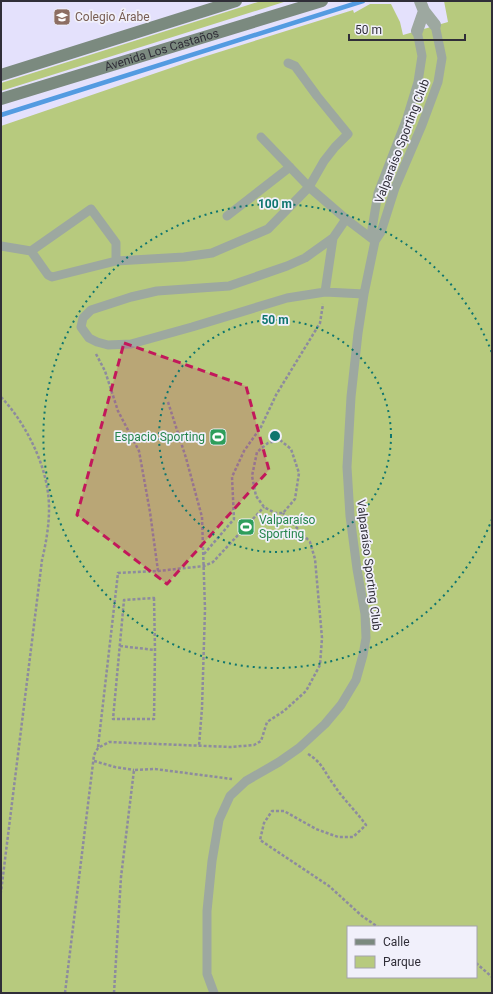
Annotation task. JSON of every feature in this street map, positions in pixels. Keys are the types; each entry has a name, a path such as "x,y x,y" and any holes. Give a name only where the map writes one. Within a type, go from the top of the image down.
{"main road":[{"name":"Avenida Los Castaños","path":"1,75 236,1"},
{"name":"Avenida Los Castaños","path":"1,99 322,1"}],"street":[{"path":"422,6 435,25"},
{"path":"417,31 422,6"}],"lane":[{"name":"Valparaíso Sporting Club","path":"214,993 207,974 206,944 208,891 218,820 230,796 246,781 279,762 299,748 325,724 345,698 356,680 363,655 366,638 365,614 356,569 350,516 347,467 351,397 358,333 375,241 381,232 395,188 422,125 438,82 442,58 435,25"},
{"name":"Valparaíso Sporting Club","path":"375,241 372,229 378,193 407,118 418,82 422,56 417,31"},
{"path":"31,251 48,275 52,277 116,261 184,257 212,253 268,229 309,187 328,156 348,134 295,66 288,63"},
{"path":"261,137 309,187 346,220 375,241"},
{"path":"227,216 290,168"},
{"path":"1,246 31,251 91,209 116,243 116,261"},
{"path":"346,220 332,238 305,258 287,266 229,286 157,291 131,297 91,310 83,318 81,327 89,338 97,342 108,345 131,344 287,298 325,292 364,294"},
{"path":"325,292 332,238"}],"path":[{"path":"203,554 234,519 232,476 244,452 261,427 276,395 320,323 325,292"},
{"path":"94,353 105,372 118,411 139,451 150,512 158,571"},
{"path":"1,397 11,408 28,436 41,462 48,493 48,534 42,560 1,892"},
{"path":"168,402 186,458 202,517 205,624 202,708 198,746"},
{"path":"98,748 109,742 198,746 254,746 261,741 267,722 284,711 306,691 320,665 322,638 315,559 310,542 283,513 275,513 264,507 256,496 252,476 257,452 268,443 280,440 291,449 300,473 295,499 283,513"},
{"path":"65,993 94,755 98,748 118,573 158,571 204,566 213,562 264,507"},
{"path":"154,598 155,650 154,719 113,719 124,600 154,598"},
{"path":"120,646 155,650"},
{"path":"299,748 318,760 334,786 366,824 353,837 338,837 316,829 284,811 272,811 264,823 260,840 329,886 362,916 377,926"},
{"path":"94,761 115,767 134,770 155,769 246,781"},
{"path":"114,993 121,877 129,801 134,770"},
{"path":"477,964 492,977"}],"highlighted area":[{"path":"124,343 246,386 269,470 167,584 77,515"}],"green space":[{"path":"261,1 287,1 1,91 1,83"},
{"name":"Valparaíso Sporting","path":"444,1 492,1 492,993 1,993 1,126 197,59 353,10 354,13 370,4 391,4 400,22 403,35 448,22"}],"waterway":[{"path":"1,115 363,1"}],"place":[{"name":"Colegio Árabe","path":"62,17"},
{"name":"Espacio Sporting","path":"218,437"},
{"name":"Valparaíso Sporting","path":"246,527"}]}
